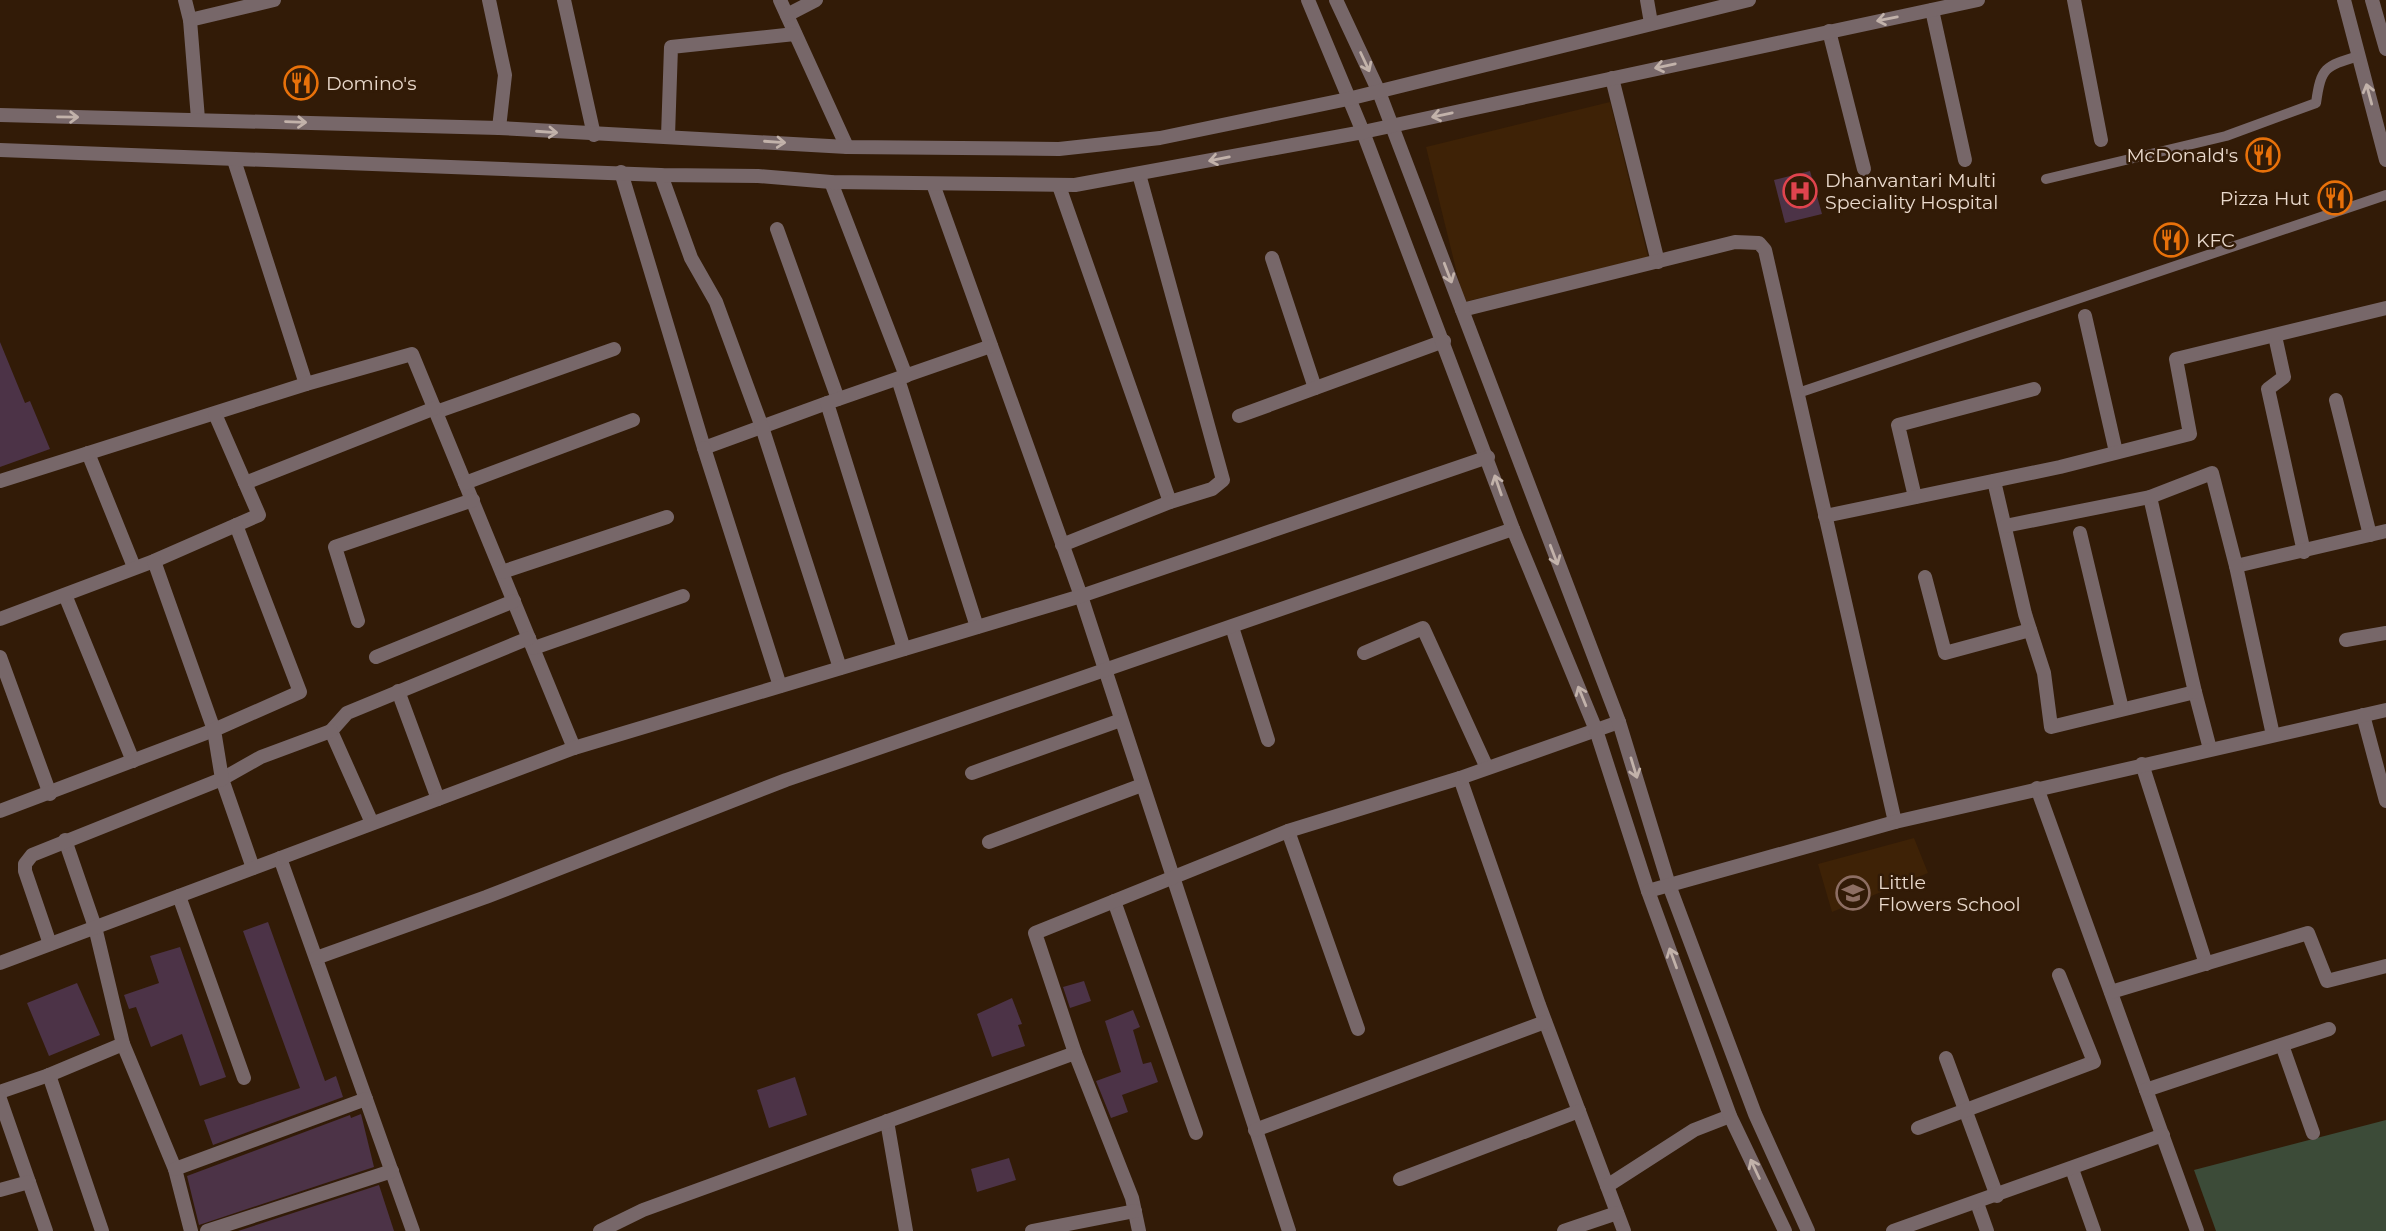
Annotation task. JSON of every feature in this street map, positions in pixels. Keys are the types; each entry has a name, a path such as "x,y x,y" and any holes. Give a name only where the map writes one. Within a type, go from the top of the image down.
{"street":[{"path":"185,0 190,20 198,119"},
{"path":"190,20 274,0"},
{"path":"489,0 505,75 499,128"},
{"path":"564,0 594,135"},
{"path":"780,0 847,147"},
{"path":"787,15 816,0"},
{"path":"1308,0 1363,132 1513,528 1596,730 1648,891 1730,1116 1784,1231"},
{"path":"1336,0 1379,92 1619,722 1669,885 1755,1114 1808,1231"},
{"path":"1647,0 1651,23"},
{"path":"0,115 499,128 847,147 1059,149 1160,138 1349,99 1733,1 1749,0"},
{"path":"0,150 661,175 758,176 831,182 1059,186 1139,174 1363,132 1978,0"},
{"path":"2074,0 2101,140"},
{"path":"2344,0 2386,160"},
{"path":"2372,0 2386,49"},
{"path":"1932,10 1965,160"},
{"path":"1829,30 1864,169"},
{"path":"668,136 671,47 795,34"},
{"path":"1612,78 1658,261"},
{"path":"233,160 306,384"},
{"path":"621,172 704,448 780,686"},
{"path":"1062,545 1170,502 1219,486 1223,472 1139,174"},
{"path":"661,175 691,258 716,302 762,427 839,668"},
{"path":"831,182 902,377 977,627"},
{"path":"933,184 1080,596 1289,1231"},
{"path":"1059,186 1170,502"},
{"path":"777,229 833,401 904,649"},
{"path":"1462,310 1735,243 1759,243 1771,264 1895,822"},
{"path":"1272,258 1315,388"},
{"path":"1825,516 1994,481 2190,434 2176,359 2386,308"},
{"path":"2085,316 2116,452"},
{"path":"2276,335 2284,377 2268,390 2304,552"},
{"path":"1239,416 1444,341"},
{"path":"704,448 991,346"},
{"path":"245,483 435,410 614,349"},
{"path":"0,481 306,384 412,354 574,748"},
{"path":"1915,497 1898,425 2034,389"},
{"path":"2336,400 2370,535"},
{"path":"0,619 154,561 259,515 215,414"},
{"path":"466,483 633,420"},
{"path":"88,453 134,567"},
{"path":"0,962 574,748 1080,596 1488,457"},
{"path":"2005,526 2150,497 2212,472 2236,566 2273,735"},
{"path":"1994,481 2043,673 2051,727 2195,692"},
{"path":"2150,497 2210,749"},
{"path":"358,621 335,547 473,500"},
{"path":"502,572 667,517"},
{"path":"0,811 214,730 300,692 236,525"},
{"path":"316,958 486,897 786,780 1513,528"},
{"path":"2236,566 2386,531"},
{"path":"2080,533 2122,709"},
{"path":"154,561 214,730 222,779 253,868"},
{"path":"1925,577 1945,653 2030,630"},
{"path":"65,595 133,761"},
{"path":"50,944 25,871 25,864 32,855 222,779 261,758 331,731 347,713 398,691 531,643 683,596"},
{"path":"376,657 514,601"},
{"path":"1232,627 1268,740"},
{"path":"1364,653 1423,628 1487,768"},
{"path":"2346,640 2386,633"},
{"path":"0,657 50,794"},
{"path":"398,691 438,799"},
{"path":"1648,891 1895,822 2386,710"},
{"path":"2363,715 2386,801"},
{"path":"972,773 1121,720"},
{"path":"1139,1231 1135,1211 1075,1053 1035,933 1288,831 1460,778 1619,722"},
{"path":"331,731 372,823"},
{"path":"2142,764 2206,964"},
{"path":"1460,778 1545,1022 1624,1231"},
{"path":"989,842 1142,785"},
{"path":"2037,788 2197,1231"},
{"path":"1288,831 1358,1029"},
{"path":"65,840 95,927 123,1044 175,1169 191,1231"},
{"path":"280,858 413,1231"},
{"path":"179,896 244,1078"},
{"path":"1114,901 1196,1133"},
{"path":"2111,992 2308,933 2327,981 2386,966"},
{"path":"1918,1128 2094,1062 2059,975"},
{"path":"1255,1130 1545,1022"},
{"path":"2146,1090 2329,1029"},
{"path":"0,1092 123,1044"},
{"path":"2282,1045 2313,1133"},
{"path":"600,1231 643,1210 1075,1053"},
{"path":"1946,1058 1997,1196"},
{"path":"49,1075 102,1231"},
{"path":"0,1099 46,1231"},
{"path":"175,1169 366,1099"},
{"path":"1399,1179 1579,1111"},
{"path":"1607,1186 1694,1130 1730,1116"},
{"path":"887,1121 906,1231"},
{"path":"1893,1231 2162,1135"},
{"path":"2072,1169 2094,1231"},
{"path":"207,1231 392,1171"},
{"path":"0,1190 29,1181"},
{"path":"1976,1203 1987,1231"},
{"path":"1032,1231 1135,1211"},
{"path":"1564,1231 1617,1213"}],"lane":[{"path":"2046,179 2226,136 2316,103 2320,75 2328,66 2358,56"},
{"path":"1798,393 2386,195"}],"shaded area":[{"path":"1610,102 1648,257 1464,302 1426,147"},
{"name":"Little Flowers School","path":"1914,838 1928,873 1832,912 1818,864"}],"green space":[{"path":"2386,1120 2386,1231 2216,1231 2194,1170"}],"building":[{"path":"1810,171 1822,214 1785,223 1774,180"},
{"path":"0,342 25,403 30,401 50,449 0,467"},
{"path":"268,922 325,1081 336,1076 343,1097 213,1145 204,1120 300,1088 243,931"},
{"path":"180,947 226,1077 200,1086 182,1034 151,1047 136,1007 129,1009 124,995 159,983 150,956"},
{"path":"1084,981 1091,1001 1070,1008 1063,987"},
{"path":"77,983 100,1035 49,1056 27,1003"},
{"path":"1012,998 1022,1024 1018,1025 1025,1046 992,1057 977,1014"},
{"path":"1133,1010 1140,1027 1133,1030 1143,1064 1151,1062 1158,1082 1122,1095 1128,1112 1111,1118 1096,1081 1121,1072 1105,1021"},
{"path":"795,1077 807,1115 769,1128 757,1090"},
{"path":"361,1114 374,1167 199,1225 187,1176 350,1115 351,1118"},
{"path":"1009,1158 1016,1180 977,1192 971,1169"},
{"path":"379,1185 394,1231 238,1231"}],"place":[{"name":"Domino's","path":"301,83"},
{"name":"McDonald's","path":"2263,155"},
{"name":"Dhanvantari Multi Speciality Hospital","path":"1800,191"},
{"name":"Pizza Hut","path":"2335,198"},
{"name":"KFC","path":"2171,240"},
{"name":"Little Flowers School","path":"1853,893"}]}
